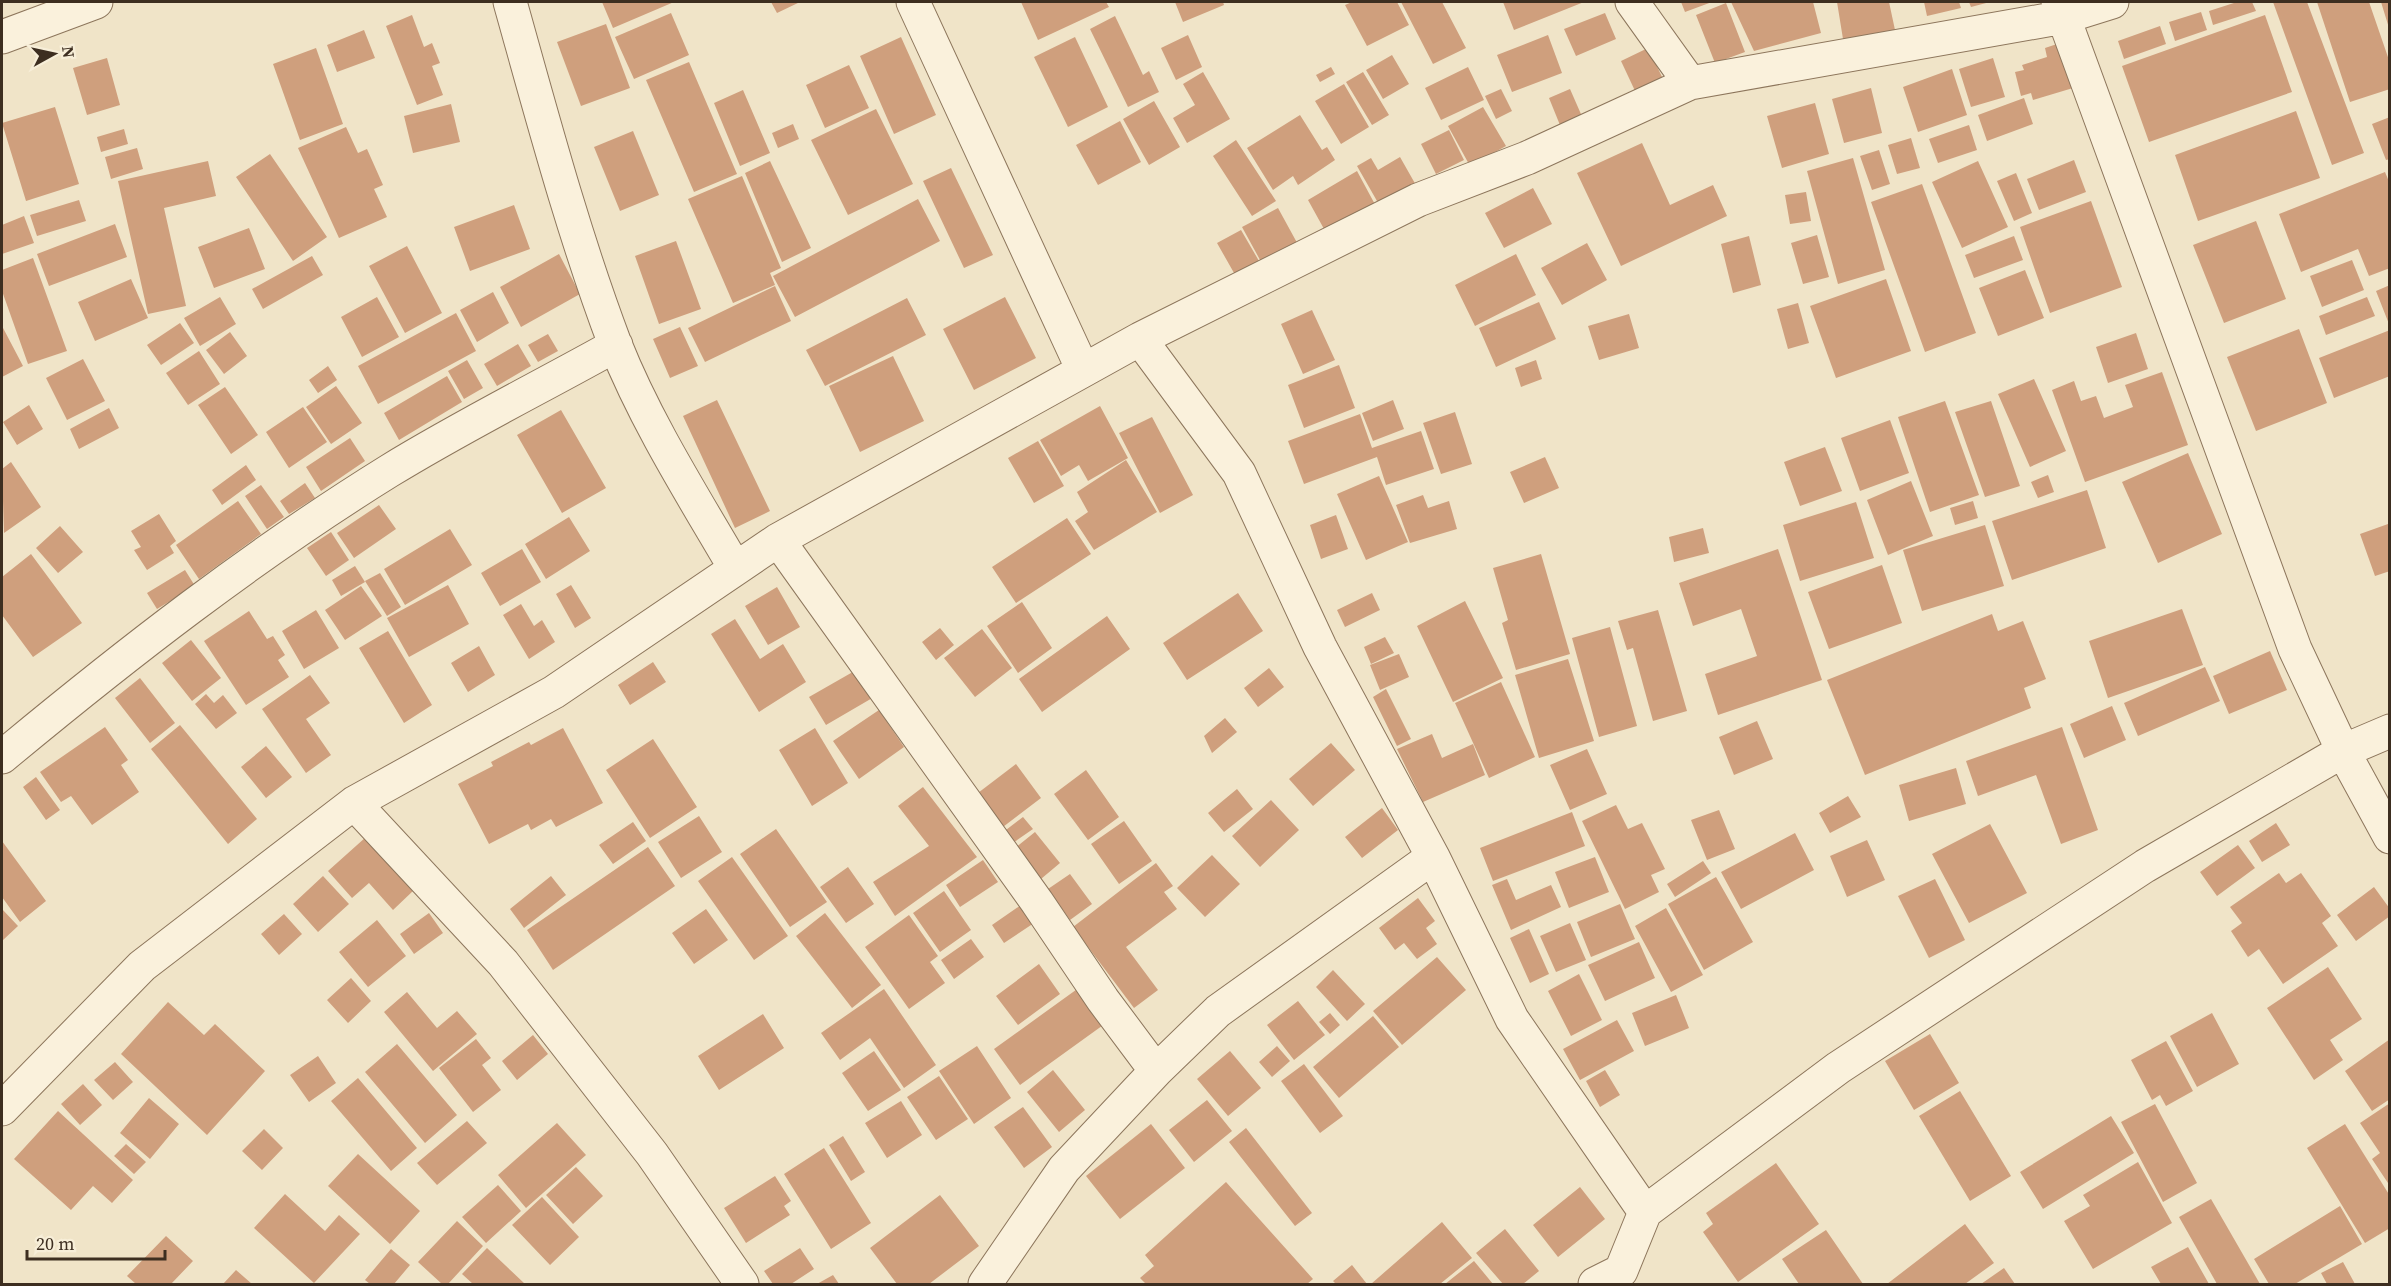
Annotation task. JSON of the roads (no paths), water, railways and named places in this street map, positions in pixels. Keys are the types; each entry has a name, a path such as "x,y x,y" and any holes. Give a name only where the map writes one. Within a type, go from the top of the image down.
{"street":[{"path":"510,2 559,177 616,345 653,422 735,568"},
{"path":"913,2 1083,370"},
{"path":"1632,2 1690,83"},
{"path":"2,1109 142,966 354,803 554,692 778,540 1140,339 1418,200 1527,158 1690,83 2061,9 2112,2"},
{"path":"2,37 90,3"},
{"path":"2061,9 2295,649 2343,751 2390,837"},
{"path":"1140,339 1239,473 1320,647 1433,857 1512,1019 1645,1212"},
{"path":"2,757 101,675 244,568 390,471 616,345"},
{"path":"778,540 1037,902 1103,1000 1156,1071"},
{"path":"1614,1280 1645,1212 1848,1061 2145,866 2343,751 2390,731"},
{"path":"354,803 503,963 652,1154 742,1284"},
{"path":"985,1284 1064,1169 1156,1071 1218,1011 1433,857"}]}
